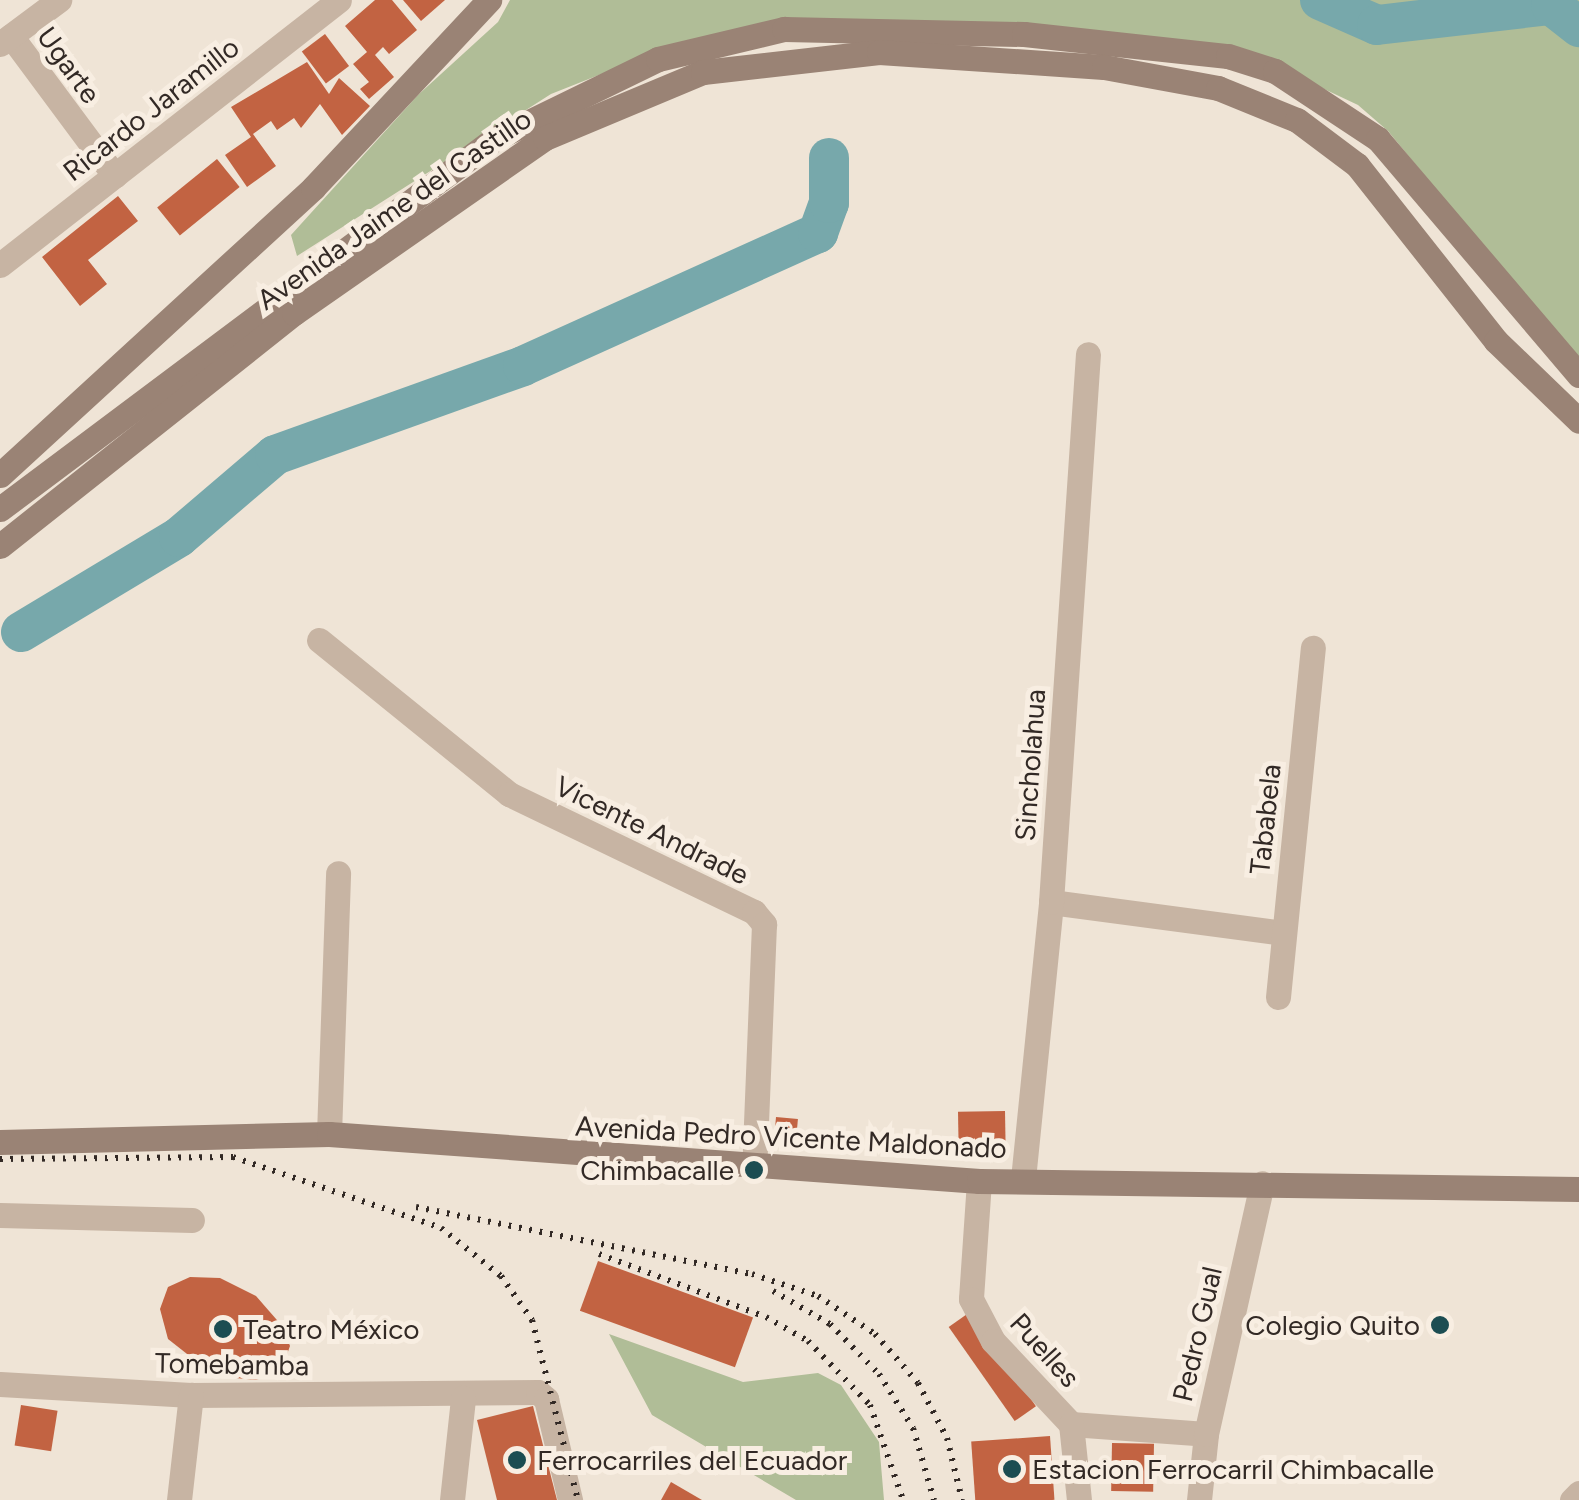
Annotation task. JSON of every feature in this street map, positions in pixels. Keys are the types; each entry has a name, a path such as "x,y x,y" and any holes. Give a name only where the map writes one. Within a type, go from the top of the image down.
{"main road":[{"path":"0,475 313,188 489,0"},
{"name":"Avenida Jaime del Castillo","path":"0,509 494,139 658,59 784,29 1024,34 1228,56 1275,71 1378,139 1579,375"},
{"name":"Avenida Jaime del Castillo","path":"0,546 294,313 545,138 703,72 879,52 1104,67 1218,88 1297,120 1358,165 1496,341 1579,421"},
{"name":"Avenida Pedro Vicente Maldonado","path":"0,1142 329,1134 754,1170 979,1180 1579,1188"}],"street":[{"path":"6,40 59,0"},
{"name":"Ricardo Jaramillo","path":"0,266 339,0"},
{"name":"Ugarte","path":"6,40 115,176"},
{"name":"Sincholahua","path":"1023,1179 1051,902 1088,354"},
{"name":"Vicente Andrade","path":"319,640 509,794 754,912 764,924 754,1170"},
{"name":"Tababela","path":"1278,997 1313,648"},
{"path":"329,1134 338,873"},
{"path":"1051,902 1284,933"},
{"name":"Puelles","path":"979,1180 976,1314 1071,1424 1206,1434"},
{"name":"Pedro Gual","path":"1199,1500 1206,1434 1262,1183"},
{"path":"0,1215 192,1220"},
{"name":"Tomebamba","path":"0,1384 191,1395 463,1398 542,1394 570,1500"},
{"path":"179,1500 191,1395"},
{"path":"452,1500 463,1398"},
{"path":"1071,1424 1079,1500"},
{"path":"1572,1500 1579,1493"}],"green space":[{"path":"510,0 1579,0 1579,363 1388,131 1358,105 1233,46 1003,23 662,50 551,94 297,256 291,235 418,95 498,22"},
{"path":"609,1334 743,1382 818,1373 841,1385 879,1442 884,1500 796,1500 652,1415"}],"building":[{"path":"375,0 392,0 417,30 389,54 383,47 375,55 394,77 369,99 360,89 369,82 353,64 367,52 345,26"},
{"path":"403,0 445,0 421,21"},
{"path":"325,34 349,66 326,83 302,51"},
{"path":"307,62 329,94 339,78 370,106 342,135 320,104 301,128 294,118 277,130 271,121 253,134 276,166 247,187 225,155 251,137 231,107"},
{"path":"217,159 240,187 180,235 157,207"},
{"path":"118,196 138,221 88,260 107,284 80,306 42,257"},
{"path":"1005,1111 1006,1152 959,1153 958,1112"},
{"path":"776,1117 798,1119 796,1144 774,1142"},
{"path":"598,1261 753,1317 735,1367 580,1311"},
{"path":"190,1277 220,1278 256,1296 283,1327 290,1346 281,1371 256,1380 215,1376 168,1339 160,1309 168,1287"},
{"path":"970,1312 1036,1406 1015,1421 949,1327"},
{"path":"21,1405 58,1411 51,1451 15,1445"},
{"name":"Ferrocarriles del Ecuador","path":"533,1406 557,1500 497,1500 477,1420"},
{"name":"Estacion Ferrocarril Chimbacalle","path":"1050,1436 1054,1500 975,1500 971,1442"},
{"path":"1112,1443 1154,1444 1153,1492 1111,1491"},
{"path":"671,1482 702,1500 661,1500"}],"waterway":[{"path":"1320,0 1377,25 1551,5 1579,27"},
{"path":"21,632 179,537 275,455 523,366 818,233 829,203 829,158"}],"railway":[{"path":"0,1159 233,1157 441,1228 501,1276 532,1320 578,1500"},
{"path":"416,1207 752,1274 818,1296 875,1334 918,1383 947,1438 962,1500"},
{"path":"599,1254 766,1317 808,1341 870,1405 903,1500"},
{"path":"773,1291 830,1324 879,1374 913,1428 934,1500"}],"place":[{"name":"Chimbacalle","path":"754,1170"},
{"name":"Colegio Quito","path":"1440,1325"},
{"name":"Teatro México","path":"223,1329"},
{"name":"Ferrocarriles del Ecuador","path":"517,1460"},
{"name":"Estacion Ferrocarril Chimbacalle","path":"1012,1469"}]}
